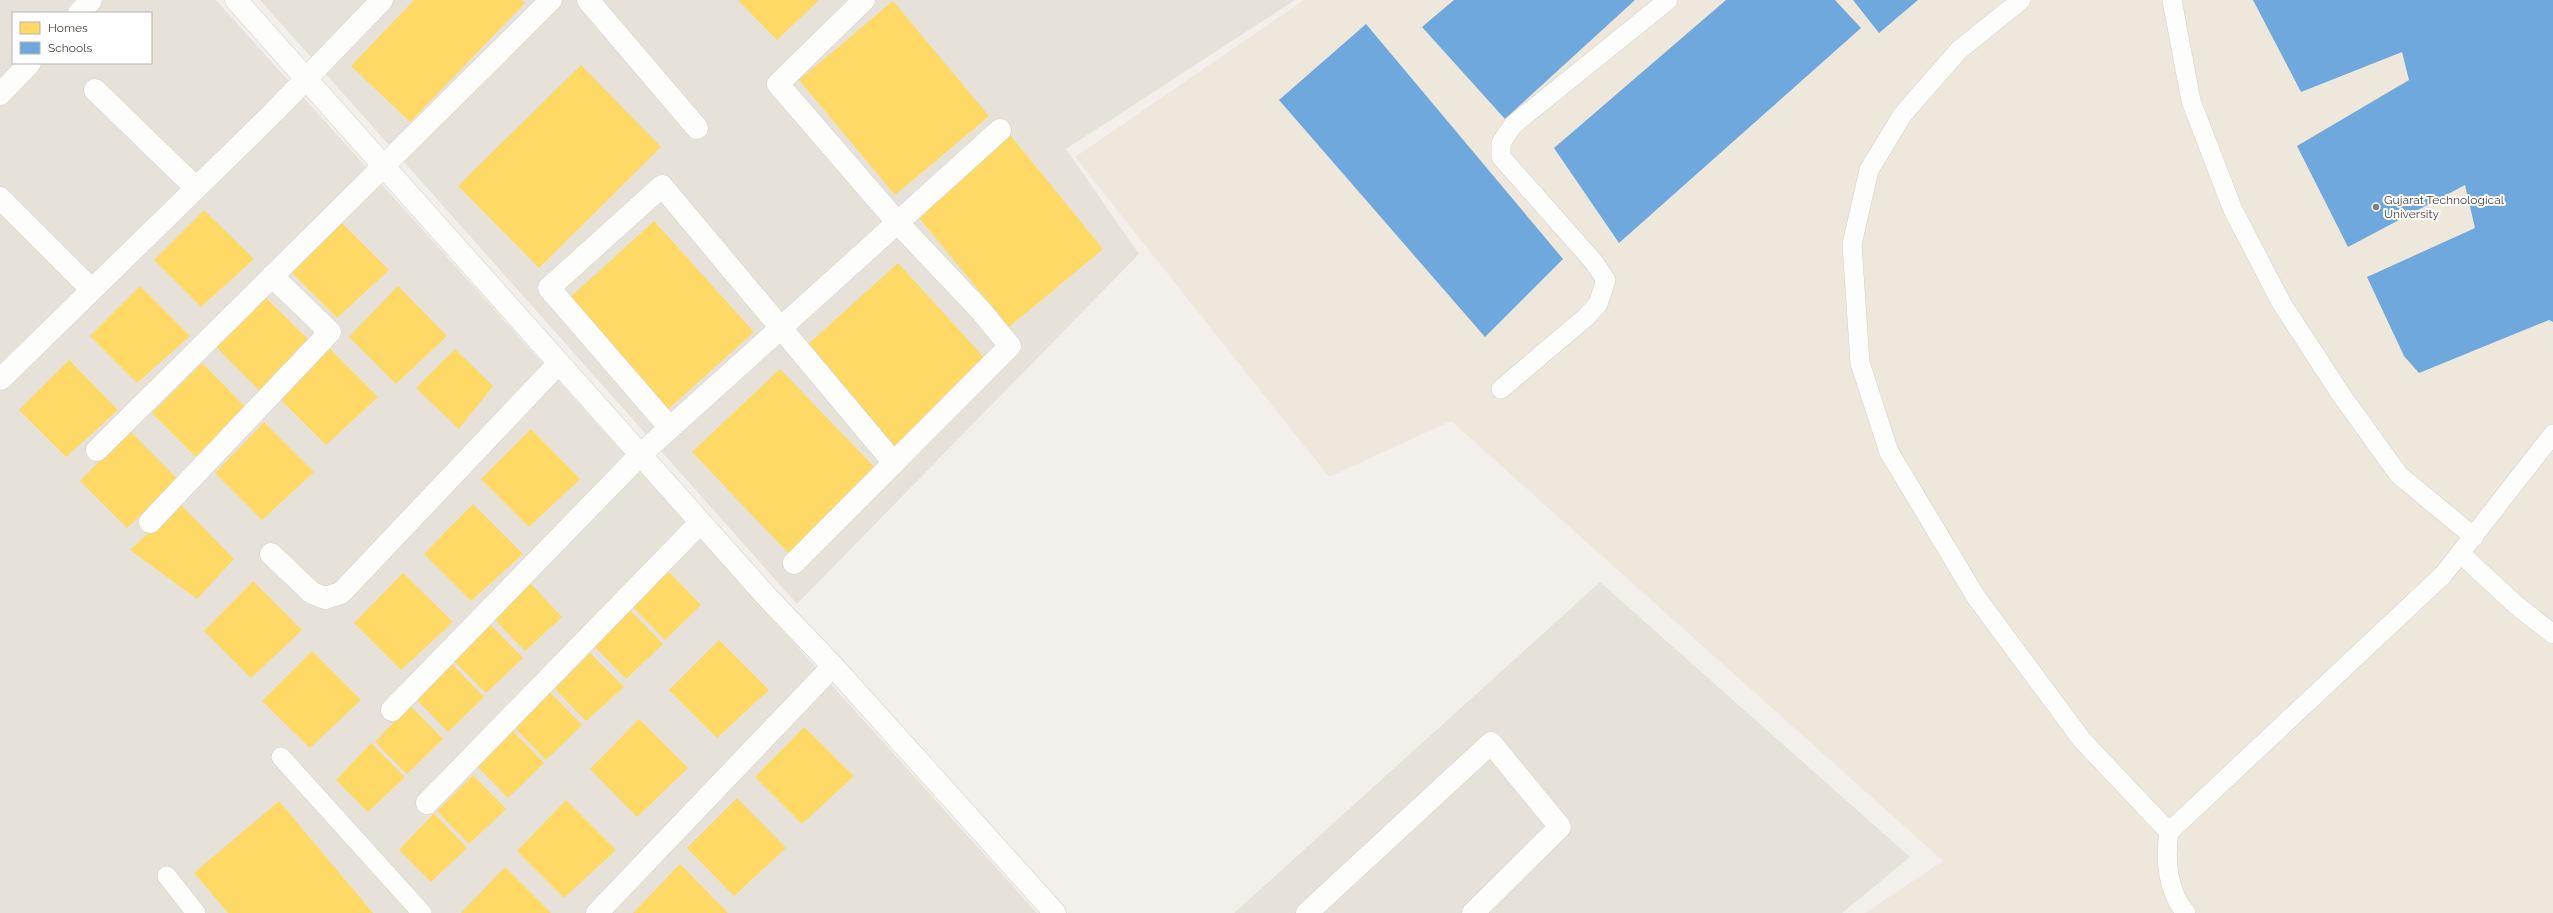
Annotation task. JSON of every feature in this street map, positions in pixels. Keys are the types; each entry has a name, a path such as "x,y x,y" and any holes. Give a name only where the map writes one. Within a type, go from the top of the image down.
{"street":[{"path":"80,12 91,0"},
{"path":"236,0 700,523 767,597 833,666 1055,913"},
{"path":"1,379 306,80 382,0"},
{"path":"97,450 384,167 550,0"},
{"path":"588,0 697,128"},
{"path":"794,563 1010,346 982,312 897,222 778,84 864,0"},
{"path":"0,94 29,64"},
{"path":"95,90 196,188"},
{"path":"392,710 640,455 781,326 1000,130"},
{"path":"670,428 549,288 662,186 781,326 894,463"},
{"path":"0,198 92,290"},
{"path":"150,522 330,332 272,276"},
{"path":"271,554 312,593 325,598 341,593 559,363"},
{"path":"427,803 700,523"},
{"path":"597,913 833,666"},
{"path":"1308,913 1491,743 1560,826 1478,911"}],"lane":[{"path":"1501,389 1585,318 1598,304 1606,280 1593,261 1501,157 1501,143 1513,125 1668,0"},
{"path":"2021,0 1959,50 1904,114 1869,170 1852,244 1860,363 1888,452 1976,597 2082,740 2169,832"},
{"path":"2172,0 2191,101 2233,210 2282,304 2342,396 2399,475 2474,536"},
{"path":"2186,913 2180,906 2169,878 2166,853 2169,832 2443,575 2461,554 2553,434"},
{"path":"2461,554 2516,605 2553,634"},
{"path":"281,757 422,913"},
{"path":"167,876 196,913"}],"shaded area":[{"path":"0,0 216,0 1037,913 0,913"},
{"path":"260,0 1295,0 1066,149 1139,254 797,604"},
{"path":"1304,0 2553,0 2553,913 1865,913 1943,861 1451,421 1329,477 1075,157"},
{"path":"1600,582 1910,857 1842,913 1234,913"}],"building: Homes":[{"path":"414,0 522,0 525,3 410,122 351,66"},
{"path":"738,0 819,0 777,40"},
{"path":"893,1 989,116 895,195 799,80"},
{"path":"581,65 661,147 539,268 458,186"},
{"path":"1010,135 1103,249 1009,327 915,213"},
{"path":"204,210 254,259 201,307 154,260"},
{"path":"339,220 389,270 337,318 290,271"},
{"path":"654,221 754,332 664,413 565,302"},
{"path":"898,263 990,364 896,449 805,347"},
{"path":"140,286 190,336 137,383 90,336"},
{"path":"398,286 447,336 396,384 349,337"},
{"path":"263,295 313,344 261,392 214,345"},
{"path":"328,347 378,397 326,445 279,398"},
{"path":"455,349 493,386 459,429 416,388"},
{"path":"69,360 118,410 66,457 19,410"},
{"path":"202,363 251,413 199,460 152,413"},
{"path":"780,369 879,472 791,556 692,452"},
{"path":"264,422 314,472 262,520 215,473"},
{"path":"531,429 580,479 529,527 481,479"},
{"path":"129,430 178,480 127,528 80,481"},
{"path":"180,504 234,559 197,599 130,550"},
{"path":"473,504 523,554 471,601 424,554"},
{"path":"668,571 701,605 665,640 633,607"},
{"path":"403,573 453,622 401,670 354,623"},
{"path":"253,581 302,630 251,678 204,631"},
{"path":"529,582 562,617 525,651 494,619"},
{"path":"630,610 663,644 626,679 594,646"},
{"path":"490,624 523,658 486,693 454,661"},
{"path":"719,640 769,690 717,738 669,690"},
{"path":"312,651 361,700 310,748 262,701"},
{"path":"590,653 624,687 586,721 555,689"},
{"path":"451,663 484,697 448,732 416,699"},
{"path":"549,691 582,725 546,760 514,727"},
{"path":"410,705 443,739 407,774 375,742"},
{"path":"639,719 688,768 637,817 590,769"},
{"path":"804,727 854,776 802,824 755,777"},
{"path":"511,729 544,763 508,798 476,765"},
{"path":"371,743 405,777 368,812 336,780"},
{"path":"473,775 506,809 469,844 437,811"},
{"path":"737,798 786,848 734,896 687,848"},
{"path":"566,800 616,850 564,898 517,851"},
{"path":"279,801 373,913 228,913 194,873"},
{"path":"434,813 467,848 431,882 399,850"},
{"path":"680,864 728,913 633,913"},
{"path":"505,867 551,913 461,913"}],"building: Schools":[{"path":"1454,0 1635,0 1505,119 1422,27"},
{"path":"1726,0 1835,0 1861,28 1619,243 1554,148"},
{"path":"1853,0 1918,0 1879,33"},
{"name":"Gujarat Technological University","path":"2253,0 2553,0 2553,322 2549,320 2419,373 2404,356 2367,277 2475,228 2465,185 2348,247 2297,146 2409,80 2402,52 2301,92"},
{"path":"1366,24 1563,259 1485,337 1279,100"}],"place":[{"name":"Gujarat Technological University","path":"2376,207"}]}
